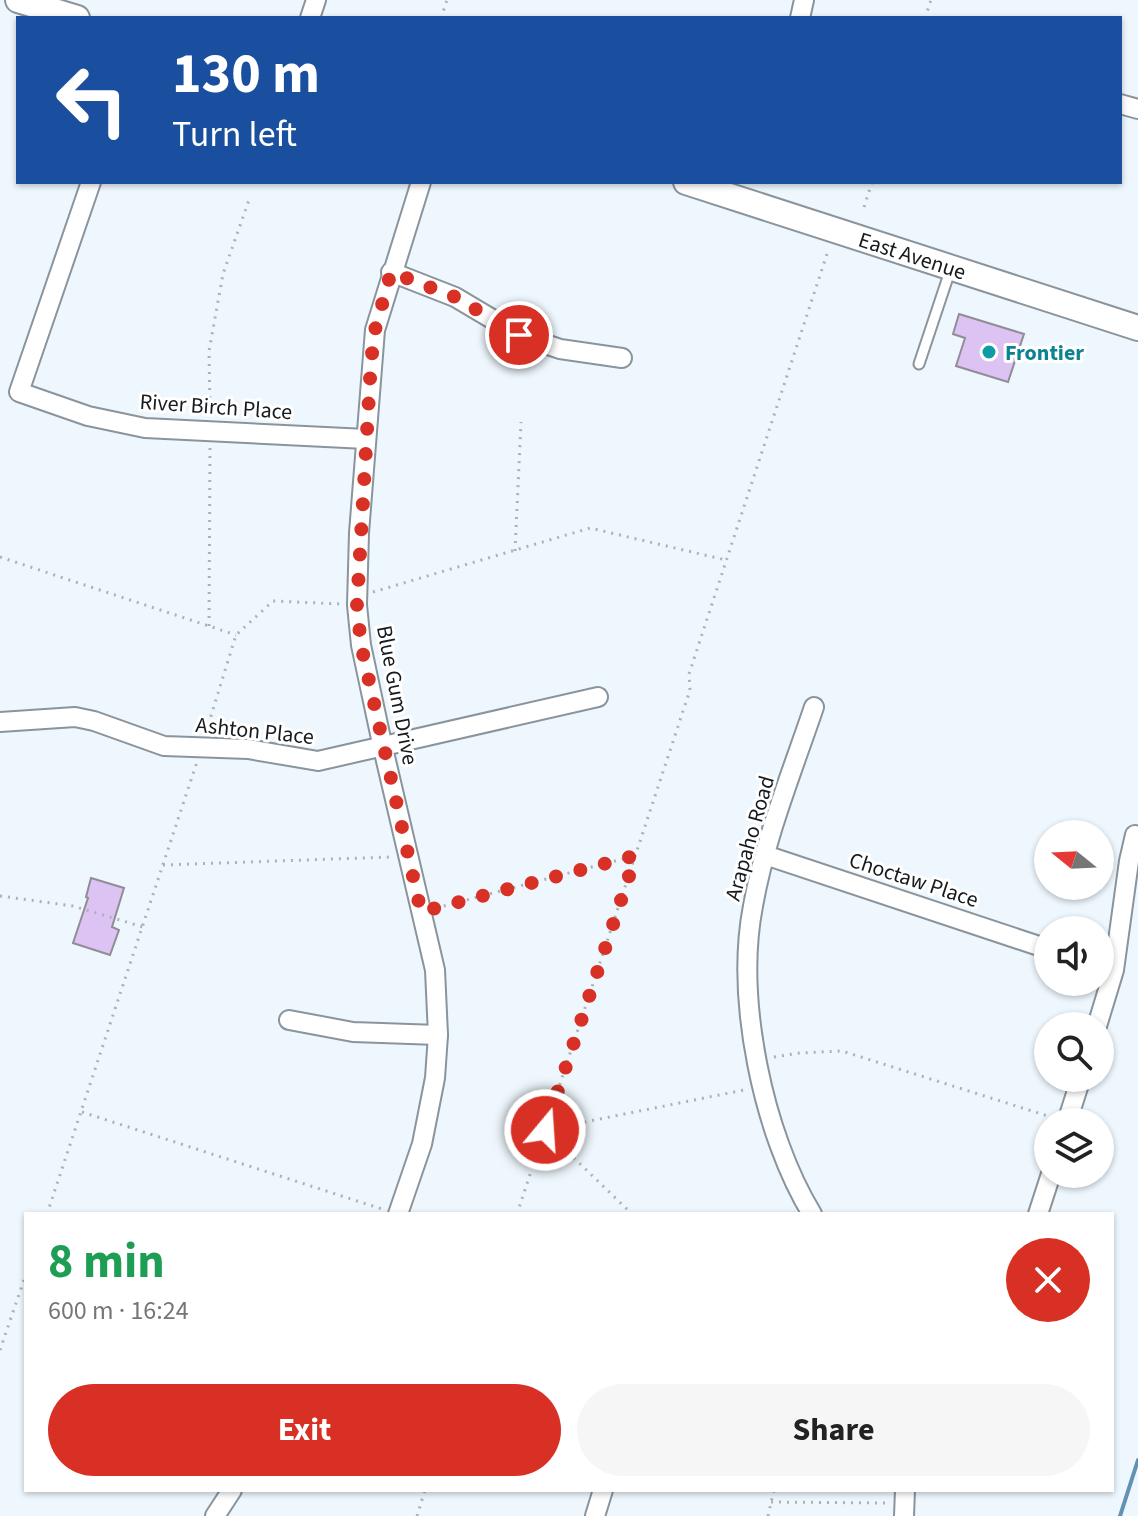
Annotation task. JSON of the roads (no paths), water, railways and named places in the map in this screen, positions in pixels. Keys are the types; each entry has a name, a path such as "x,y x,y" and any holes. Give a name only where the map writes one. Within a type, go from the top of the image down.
{"main road":[{"path":"18,0 70,16"},
{"name":"East Avenue","path":"702,184 1138,328"}],"street":[{"name":"River Birch Place","path":"90,184 19,392 88,416 145,428 366,439"},
{"name":"Blue Gum Drive","path":"398,1212 422,1144 435,1078 438,1035 435,970 361,645 358,601 375,330 420,184"},
{"path":"391,272 455,297 519,335 560,349 622,358"},
{"name":"Ashton Place","path":"0,722 75,717 164,746 248,749 318,761 598,697"},
{"name":"Arapaho Road","path":"805,1211 773,1128 756,1060 749,1014 748,964 752,908 765,855 814,707"},
{"path":"1114,934 1137,830"},
{"name":"Choctaw Place","path":"765,855 1034,944"},
{"path":"289,1020 353,1032 438,1035"},
{"path":"1039,1212 1046,1188"},
{"path":"215,1516 231,1492"},
{"path":"595,1516 602,1492"}],"lane":[{"path":"919,364 951,268"}],"waterway":[{"path":"1120,1516 1138,1460"}],"place":[{"name":"Frontier","path":"989,352"}]}
